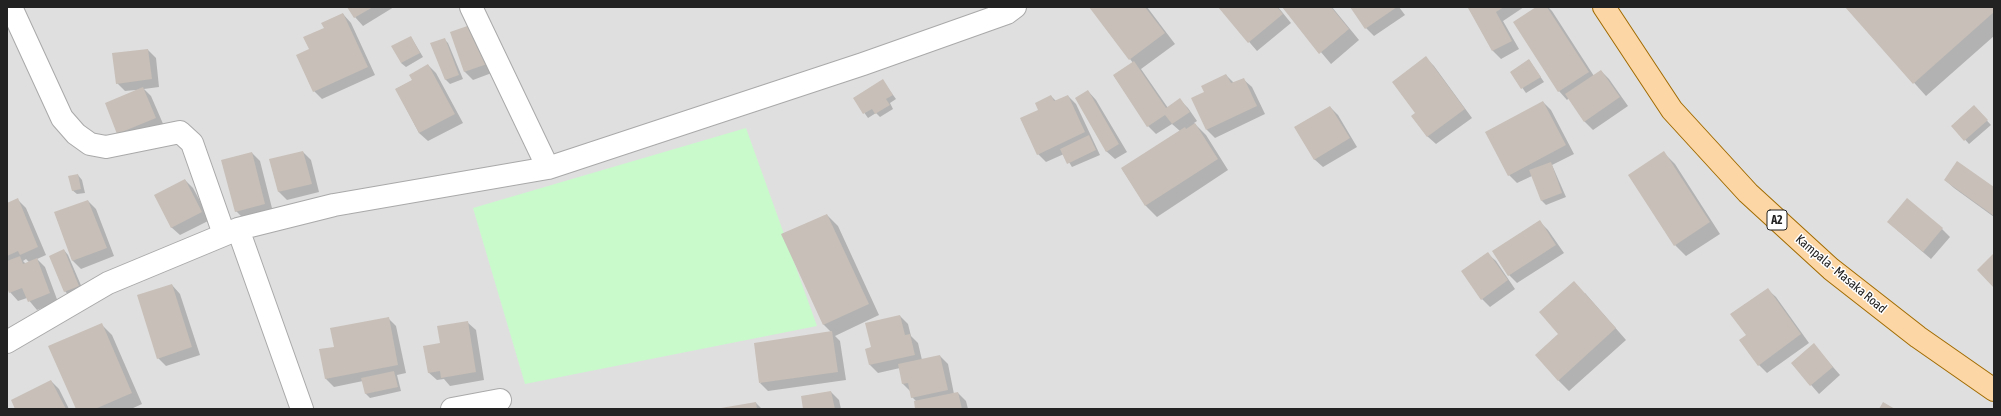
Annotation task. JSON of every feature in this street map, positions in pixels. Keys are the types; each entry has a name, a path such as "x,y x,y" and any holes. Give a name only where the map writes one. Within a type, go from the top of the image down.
{"main road":[{"name":"Kampala - Masaka Road","path":"1604,7 1672,110 1748,193 1831,269 1918,337 1994,390"}],"street":[{"path":"10,7 62,118 76,134 90,144 106,147 180,132 192,143 231,232 302,409"},
{"path":"471,7 548,168"},
{"path":"7,342 108,283 231,232 334,205 548,168 863,64 1007,13 1016,7"},
{"path":"452,409 500,400"}],"shaded area":[{"path":"7,7 1994,7 1994,409 7,409"}],"green space":[{"path":"746,128 817,326 525,384 473,208"}],"building":[{"path":"347,7 373,7 354,18"},
{"path":"1089,7 1145,7 1165,33 1129,60"},
{"path":"1218,7 1277,7 1283,14 1248,43"},
{"path":"1282,7 1331,7 1349,29 1319,54"},
{"path":"1350,7 1397,7 1365,29"},
{"path":"1504,7 1496,12 1512,41 1492,51 1468,8"},
{"path":"1536,7 1547,7 1589,72 1558,92 1513,22"},
{"path":"1845,7 1994,7 1994,12 1913,84"},
{"path":"343,13 368,67 313,92 296,55 309,49 303,37 324,28 321,23"},
{"path":"476,23 490,63 464,72 450,32"},
{"path":"411,36 420,53 401,63 391,46"},
{"path":"445,38 459,75 445,80 430,43"},
{"path":"148,49 152,79 116,84 112,53"},
{"path":"1426,56 1465,109 1427,137 1411,116 1415,113 1392,82"},
{"path":"1529,59 1541,77 1521,89 1510,72"},
{"path":"1134,61 1166,108 1180,98 1190,112 1172,124 1165,115 1147,127 1113,75"},
{"path":"428,64 455,114 419,133 395,89 412,80 409,75"},
{"path":"1601,70 1620,97 1584,122 1565,94"},
{"path":"1226,74 1231,83 1244,78 1257,106 1206,130 1191,98 1204,92 1201,86"},
{"path":"883,79 893,95 886,99 890,105 875,114 872,109 863,114 853,98"},
{"path":"143,87 156,118 117,134 105,103"},
{"path":"1088,90 1119,144 1106,152 1075,98"},
{"path":"1051,95 1054,101 1068,95 1085,132 1037,155 1020,118 1038,110 1035,103"},
{"path":"1543,101 1566,145 1508,176 1485,132"},
{"path":"1974,105 1988,120 1964,141 1951,126"},
{"path":"1330,106 1350,138 1314,160 1294,127"},
{"path":"1195,123 1218,159 1145,206 1121,168 1185,127 1186,129"},
{"path":"1089,135 1096,150 1067,164 1060,149"},
{"path":"303,151 312,184 278,192 269,159"},
{"path":"1664,151 1710,222 1674,246 1628,175"},
{"path":"252,152 265,204 235,212 221,160"},
{"path":"1957,161 1994,187 1994,216 1944,180"},
{"path":"1551,162 1562,193 1541,201 1529,170"},
{"path":"78,174 81,189 72,191 68,176"},
{"path":"185,179 202,212 171,228 154,195"},
{"path":"18,198 38,247 20,255 18,251 7,256 7,203"},
{"path":"1907,198 1943,228 1923,252 1887,222"},
{"path":"88,200 107,248 72,261 54,212"},
{"path":"827,214 869,304 823,325 781,234"},
{"path":"1540,220 1556,245 1508,276 1492,251"},
{"path":"64,249 79,286 64,292 49,256"},
{"path":"1488,252 1508,280 1481,300 1461,271"},
{"path":"1994,253 1994,288 1977,270"},
{"path":"20,256 23,264 37,258 50,293 28,302 22,288 9,293 7,287 7,261"},
{"path":"1574,281 1616,328 1558,381 1535,355 1558,334 1539,312"},
{"path":"172,284 192,347 157,359 137,295"},
{"path":"1768,288 1801,334 1758,366 1739,340 1746,335 1730,314"},
{"path":"900,315 905,335 910,334 915,355 869,365 865,349 871,347 865,323"},
{"path":"389,317 398,365 325,379 319,349 334,347 330,328"},
{"path":"468,321 476,372 441,378 440,371 428,373 423,346 440,343 437,326"},
{"path":"102,323 132,393 95,409 76,409 48,346"},
{"path":"832,331 838,372 759,383 754,343"},
{"path":"1814,343 1833,367 1810,386 1791,363"},
{"path":"940,355 948,390 911,398 908,383 902,384 898,364"},
{"path":"394,371 398,387 365,394 361,378"},
{"path":"51,380 66,409 15,409 11,400"},
{"path":"831,391 835,409 803,409 801,396"},
{"path":"958,392 962,409 915,409 914,401"},
{"path":"756,402 757,409 721,409 721,408"},
{"path":"1883,402 1895,409 1879,409"}]}
